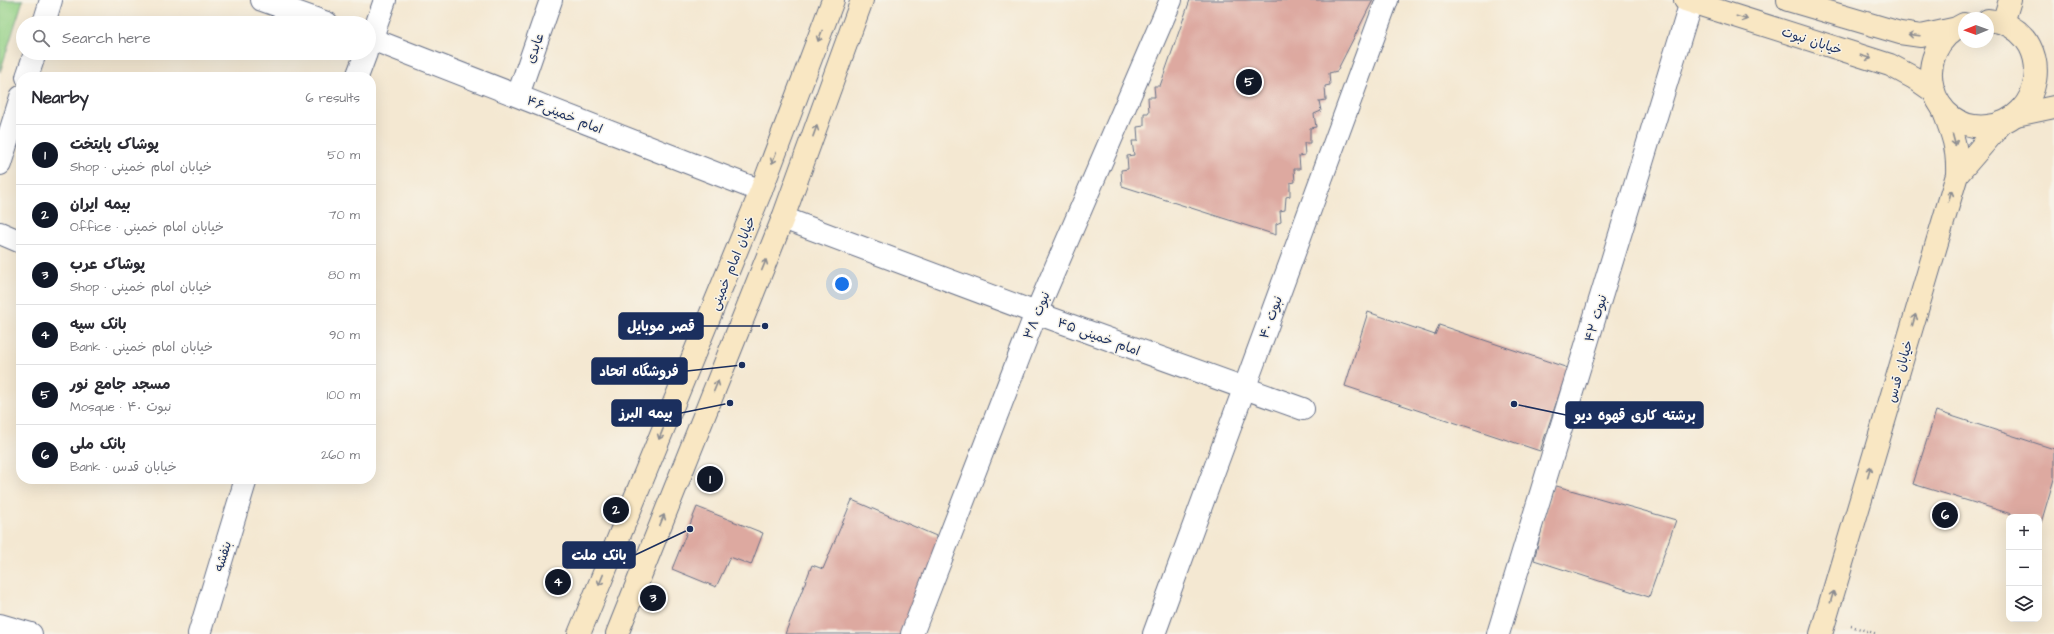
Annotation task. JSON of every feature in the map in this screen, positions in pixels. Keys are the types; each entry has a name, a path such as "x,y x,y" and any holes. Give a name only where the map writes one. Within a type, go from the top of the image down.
{"main road":[{"name":"خیابان امام خمینی","path":"579,634 761,192 834,0"},
{"path":"617,634 783,218 862,0"},
{"path":"1788,0 1900,33 1921,36 1958,26"},
{"path":"1957,175 2009,119 2027,104 2034,90 2037,76 2036,63 2032,50 2025,39 2015,30 1996,22 2010,0"},
{"name":"خیابان نبوت","path":"1688,1 1890,65 1914,78 1955,118 1971,125 1987,127 2009,119 2054,107"},
{"name":"خیابان قدس","path":"1821,634 1957,175 1958,154 1930,75 1933,57 1940,42 1958,26"},
{"path":"2036,63 2054,78"}],"street":[{"path":"46,16 51,0"},
{"path":"262,0 307,16"},
{"path":"376,25 385,0"},
{"name":"عابدی","path":"518,95 551,0"},
{"name":"نبوت ۳۸","path":"912,634 1036,313 1172,0"},
{"name":"نبوت ۴۰","path":"1154,634 1387,0"},
{"name":"نبوت ۴۲","path":"1498,634 1688,1"},
{"name":"امام خمینی۴۶","path":"376,46 518,95 761,192"},
{"path":"29,72 33,60"},
{"path":"359,72 363,60"},
{"path":"0,164 16,112"},
{"name":"امام خمینی ۴۵","path":"783,218 1036,313 1303,409"},
{"path":"0,233 16,240"},
{"name":"بنفشه","path":"199,634 244,484"},
{"path":"0,625 31,634"}],"green space":[{"path":"0,0 23,0 18,16 16,16 16,22 0,72"}],"building":[{"path":"1190,0 1373,0 1337,71 1329,73 1330,85 1325,86 1326,100 1319,101 1321,111 1314,114 1316,127 1310,128 1310,143 1304,143 1305,155 1299,156 1300,169 1294,169 1295,182 1290,183 1290,196 1286,197 1285,210 1280,211 1281,222 1276,224 1276,235 1122,186 1121,170 1128,169 1127,156 1134,155 1132,141 1138,141 1137,127 1144,126 1144,113 1149,113 1148,97 1155,97 1154,86 1160,86"},
{"path":"1368,312 1435,335 1439,325 1568,368 1540,451 1345,386"},
{"path":"1936,411 2054,449 2054,479 2042,520 2042,514 2011,514 1913,484"},
{"path":"1553,485 1676,520 1649,597 1534,560"},
{"path":"852,500 948,541 913,634 785,634 812,565 823,569"},
{"path":"697,507 763,533 751,565 730,557 716,587 672,569"}],"place":[{"name":"مسجد جامع نور","path":"1249,82"},
{"name":"قصر موبایل","path":"765,326"},
{"name":"فروشگاه اتحاد","path":"742,365"},
{"name":"بیمه البرز","path":"730,403"},
{"name":"برشته کاری قهوه دیو","path":"1514,404"},
{"name":"پوشاک پایتخت","path":"710,479"},
{"name":"بیمه ایران","path":"616,510"},
{"name":"بانک ملی","path":"1945,515"},
{"name":"بانک ملت","path":"690,529"},
{"name":"بانک سپه","path":"558,582"},
{"name":"پوشاک عرب","path":"653,598"}]}
